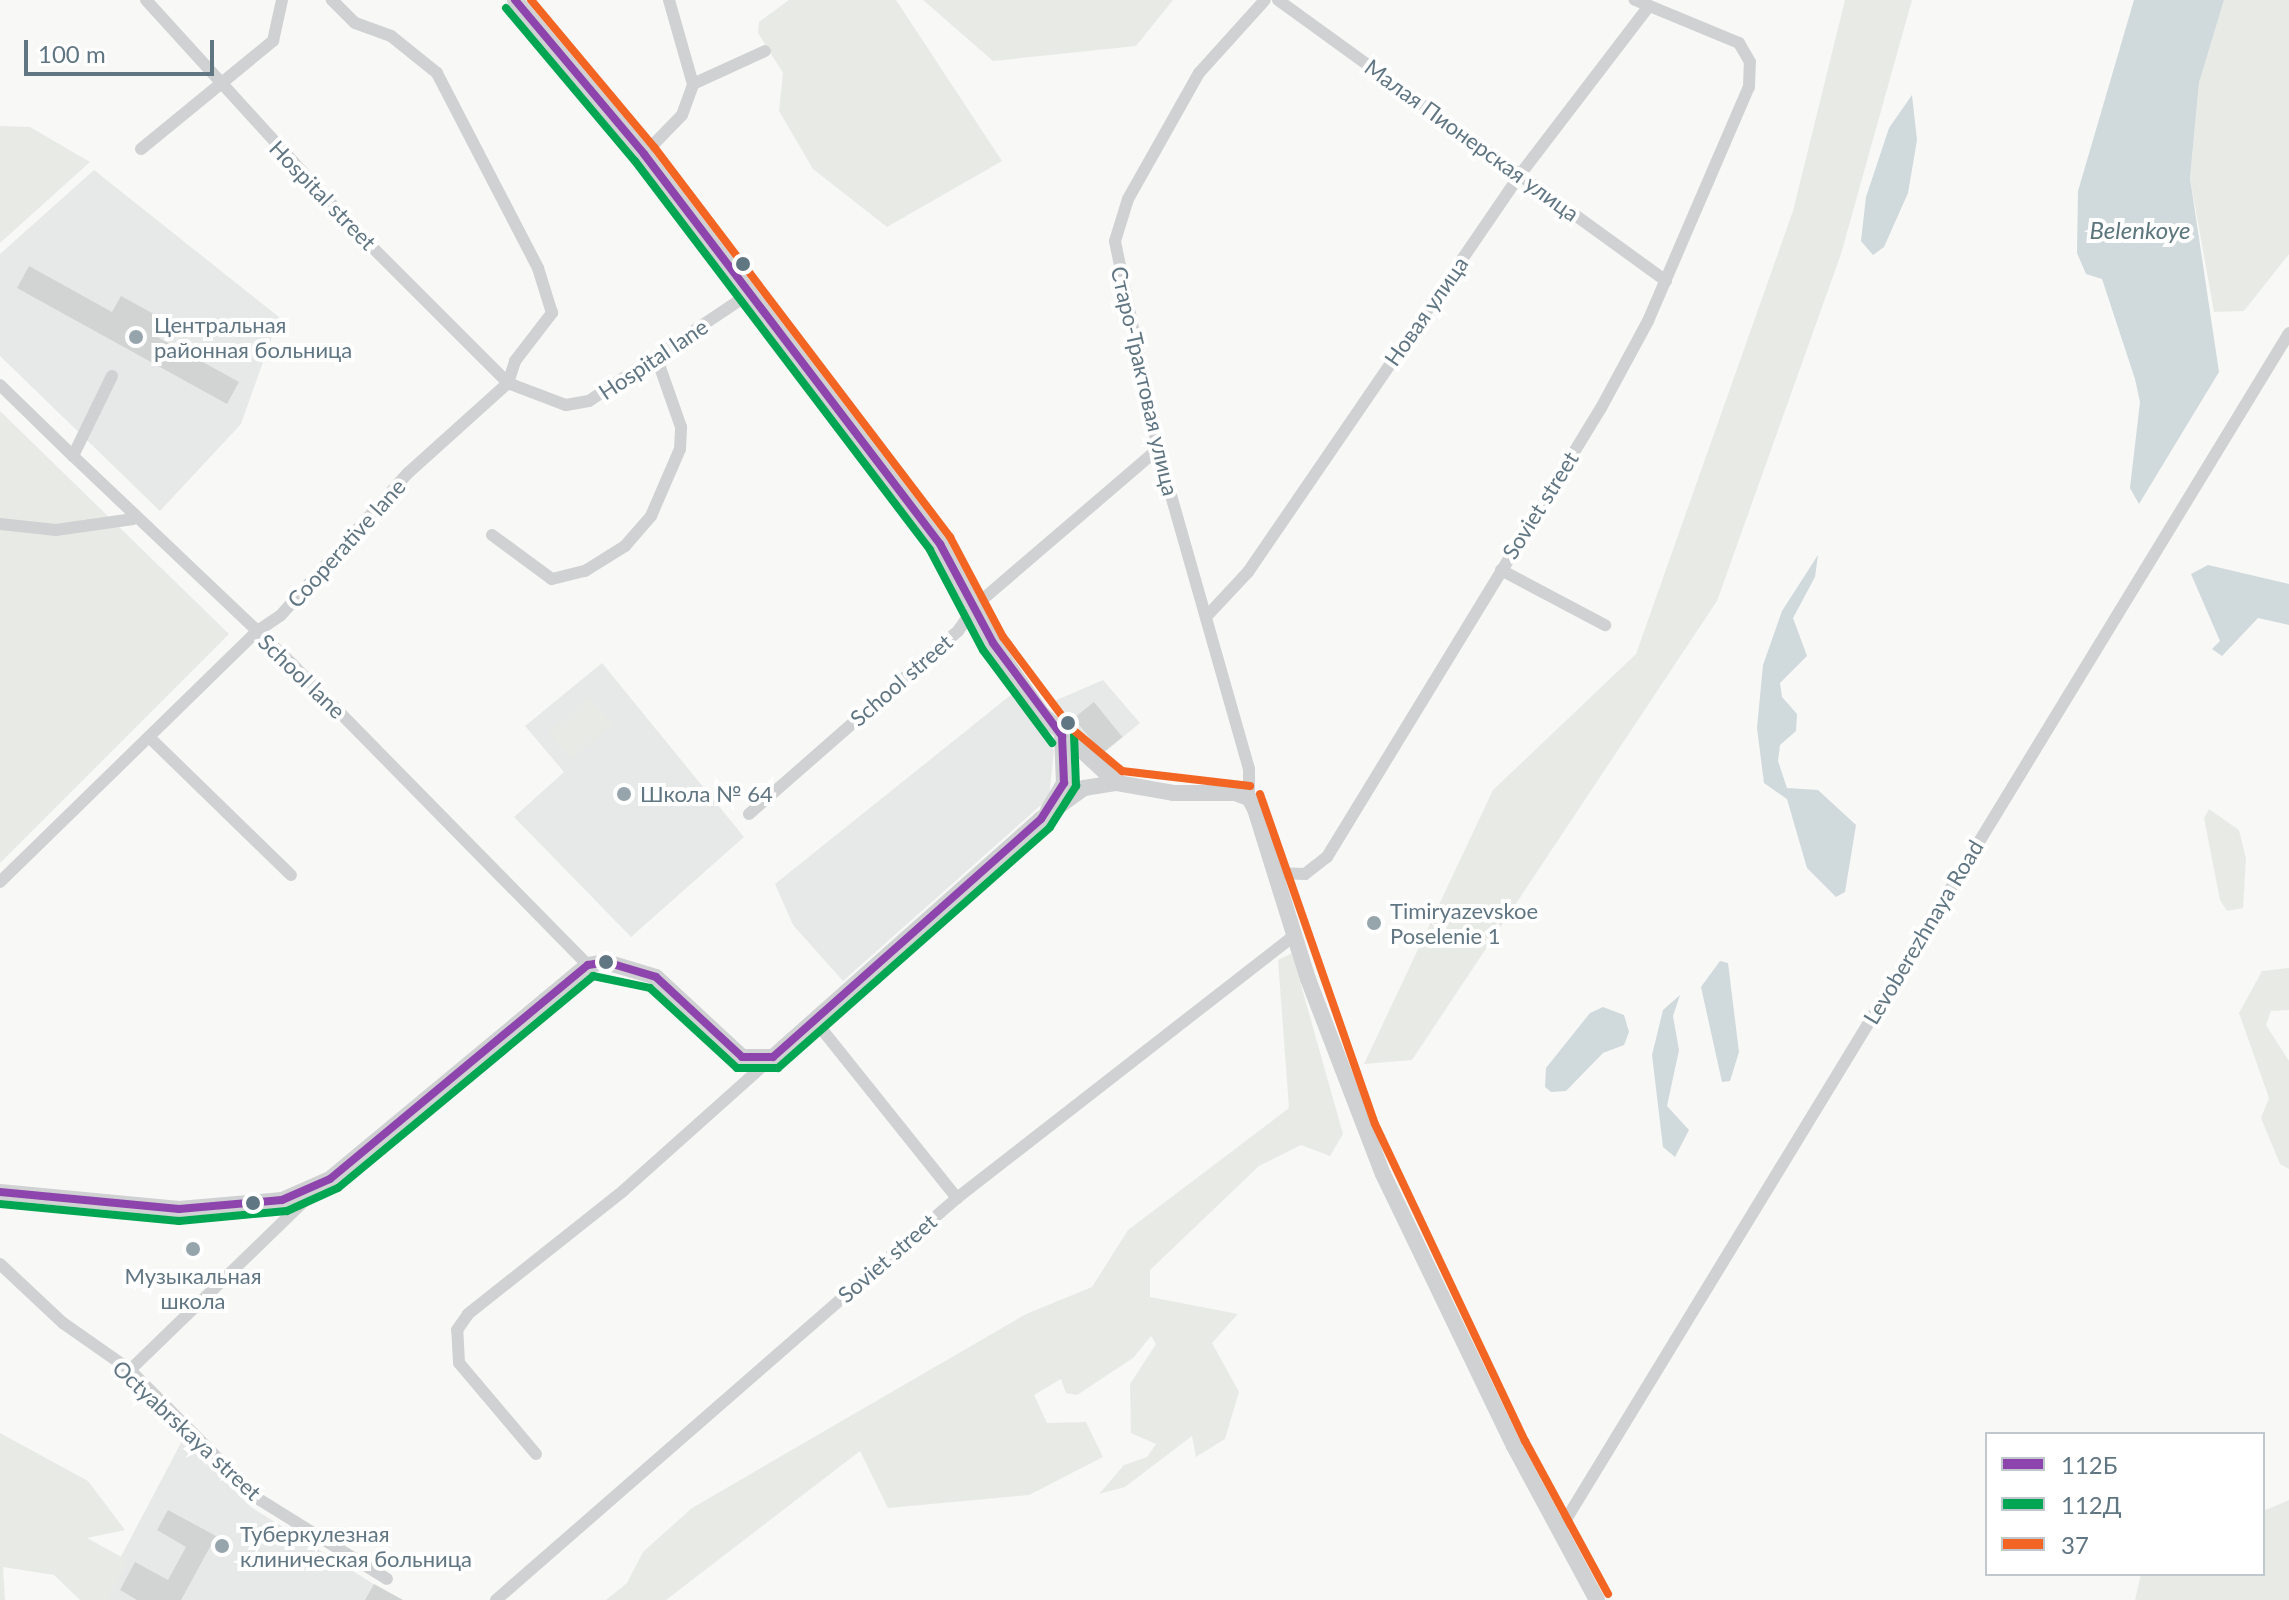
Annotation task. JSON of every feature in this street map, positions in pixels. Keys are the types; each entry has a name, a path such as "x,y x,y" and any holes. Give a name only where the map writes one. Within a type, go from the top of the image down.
{"street":[{"name":"Hospital street","path":"146,0 216,82 508,383"},
{"path":"141,149 216,82 273,41 282,0"},
{"path":"332,0 355,23 391,36 437,73 538,268 552,313 515,361 508,383"},
{"path":"515,0 644,154 940,544 976,605 993,643 1062,736 1117,783"},
{"path":"644,154 682,115 693,84 669,0"},
{"name":"Старо-Трактовая улица","path":"1249,798 1249,769 1158,449 1117,262 1119,221 1199,73 1265,0"},
{"name":"Малая Пионерская улица","path":"1278,0 1666,281"},
{"path":"1635,0 1649,6"},
{"name":"Новая улица","path":"1206,617 1248,572 1519,176 1649,6"},
{"name":"Soviet street","path":"1276,873 1305,874 1327,857 1601,408 1666,281 1749,87 1750,62 1739,43 1649,6"},
{"path":"693,84 765,51"},
{"name":"Hospital lane","path":"508,383 578,405 657,359 749,294"},
{"name":"Levoberezhnaya Road","path":"1559,1531 2289,333"},
{"path":"492,535 552,579 585,571 625,546 651,516 680,449 681,427 657,359"},
{"path":"73,456 112,376"},
{"name":"Cooperative lane","path":"0,882 256,632 281,615 408,473 508,383"},
{"name":"School lane","path":"0,385 133,519 256,632 588,965"},
{"name":"School street","path":"749,814 958,631 976,605 1158,449"},
{"path":"0,524 56,530 133,519"},
{"path":"1501,570 1605,625"},
{"path":"1041,819 1064,783 1062,736"},
{"path":"149,737 291,875"},
{"path":"536,1454 459,1363 457,1330 468,1314 623,1191 1041,819 1084,788 1117,783 1249,798 1276,873 1294,936 1364,1129 1559,1531 1597,1600"},
{"name":"Soviet street","path":"496,1600 957,1198 1294,936"},
{"path":"130,1370 326,1181 588,965 606,962 656,977 742,1057 773,1057"},
{"path":"816,1022 957,1198"},
{"path":"0,1192 179,1209 282,1200 326,1181"},
{"name":"Octyabrskaya street","path":"0,1264 63,1323 130,1370 257,1498 387,1579"}],"shaded area":[{"path":"789,0 896,0 1002,161 887,227 813,169 779,111 783,73 758,33 759,22"},
{"path":"923,0 1173,0 1136,46 993,61"},
{"path":"1845,0 1912,0 1841,254 1717,601 1412,1060 1364,1064 1493,790 1636,654 1793,211"},
{"path":"2224,0 2289,0 2289,254 2244,311 2214,312 2190,178 2199,83"},
{"path":"0,126 30,127 90,162 0,243"},
{"name":"Центральная районная больница","path":"94,170 279,317 241,424 160,511 0,356 0,254"},
{"path":"0,411 229,634 0,863"},
{"name":"Школа № 64","path":"602,663 744,837 631,937 514,817 564,772 525,726"},
{"path":"1103,680 1140,723 1099,757 1052,702"},
{"path":"1012,694 1054,750 1049,798 843,981 793,925 775,884"},
{"path":"588,697 612,723 572,759 549,734"},
{"path":"2209,809 2239,830 2246,859 2243,908 2227,911 2220,900 2204,818"},
{"path":"1292,953 1343,1134 1330,1156 1301,1145 1259,1166 1150,1270 1150,1297 1238,1314 1212,1343 1239,1392 1225,1439 1196,1457 1192,1436 1125,1487 1099,1494 1124,1465 1147,1457 1156,1444 1131,1433 1130,1384 1156,1344 1151,1336 1133,1358 1077,1395 1066,1393 1061,1379 1034,1395 1047,1423 1086,1422 1103,1457 1029,1495 888,1508 860,1451 666,1600 606,1600 627,1583 643,1552 692,1508 1026,1314 1092,1287 1128,1230 1289,1108 1278,960"},
{"path":"2289,968 2289,1010 2271,1011 2266,1025 2289,1061 2289,1169 2280,1164 2261,1118 2269,1098 2239,1013 2262,971"},
{"path":"0,1433 88,1481 125,1530 87,1538 127,1560 107,1600 80,1600 54,1575 3,1567 5,1600 0,1600"},
{"name":"Туберкулезная клиническая больница","path":"183,1439 251,1507 399,1600 98,1600"},
{"path":"2289,1500 2289,1600 2135,1600 2141,1576 2265,1576 2265,1510"}],"water":[{"name":"Belenkoye","path":"2134,0 2224,0 2199,83 2190,178 2219,372 2139,504 2130,488 2140,402 2135,379 2102,279 2086,274 2077,253 2078,191"},
{"path":"1912,95 1917,140 1908,193 1884,247 1873,255 1861,241 1866,197 1889,128"},
{"path":"1818,555 1815,577 1793,618 1807,656 1780,683 1782,697 1797,714 1796,731 1780,745 1778,761 1787,788 1818,790 1856,825 1845,892 1836,897 1807,868 1787,799 1764,783 1757,728 1763,665 1782,611"},
{"path":"2208,565 2289,584 2289,625 2258,618 2222,656 2212,649 2220,641 2191,574"},
{"path":"1720,961 1728,963 1739,1052 1730,1081 1722,1082 1701,987"},
{"path":"1680,995 1673,1016 1679,1050 1667,1106 1689,1130 1675,1157 1663,1147 1652,1055 1663,1010"},
{"path":"1603,1007 1624,1015 1629,1032 1624,1045 1603,1053 1566,1091 1551,1092 1545,1087 1546,1068 1590,1013"}],"building":[{"path":"29,266 112,312 121,296 161,318 152,334 239,382 227,404 17,288"},
{"path":"1094,702 1122,737 1102,753 1074,718"},
{"path":"168,1510 216,1536 181,1600 137,1600 120,1590 135,1562 168,1580 186,1547 157,1530"},
{"path":"374,1584 403,1600 365,1600"}],"transit line":[{"name":"112Б","path":"515,0 644,154 940,544 993,643 1062,736"},
{"name":"37","path":"531,0 654,147 950,537 1003,637 1071,728 1122,771 1250,786"},
{"name":"112Д","path":"506,8 635,161 930,550 983,650 1052,743"},
{"name":"112Д","path":"0,1204 179,1221 287,1211 338,1188 593,976 650,988 737,1068 778,1068 1050,827 1076,786 1074,735"},
{"name":"112Б","path":"0,1192 179,1209 282,1200 330,1179 588,965 606,962 656,977 742,1057 773,1057 1041,819 1064,783 1062,736"},
{"name":"37","path":"1260,794 1375,1124 1525,1441 1608,1594"}],"place":[{"name":"Центральная районная больница","path":"136,337"},
{"name":"Школа № 64","path":"624,794"},
{"name":"Timiryazevskoe Poselenie 1","path":"1374,923"},
{"name":"Музыкальная школа","path":"193,1249"},
{"name":"Туберкулезная клиническая больница","path":"222,1546"}]}
